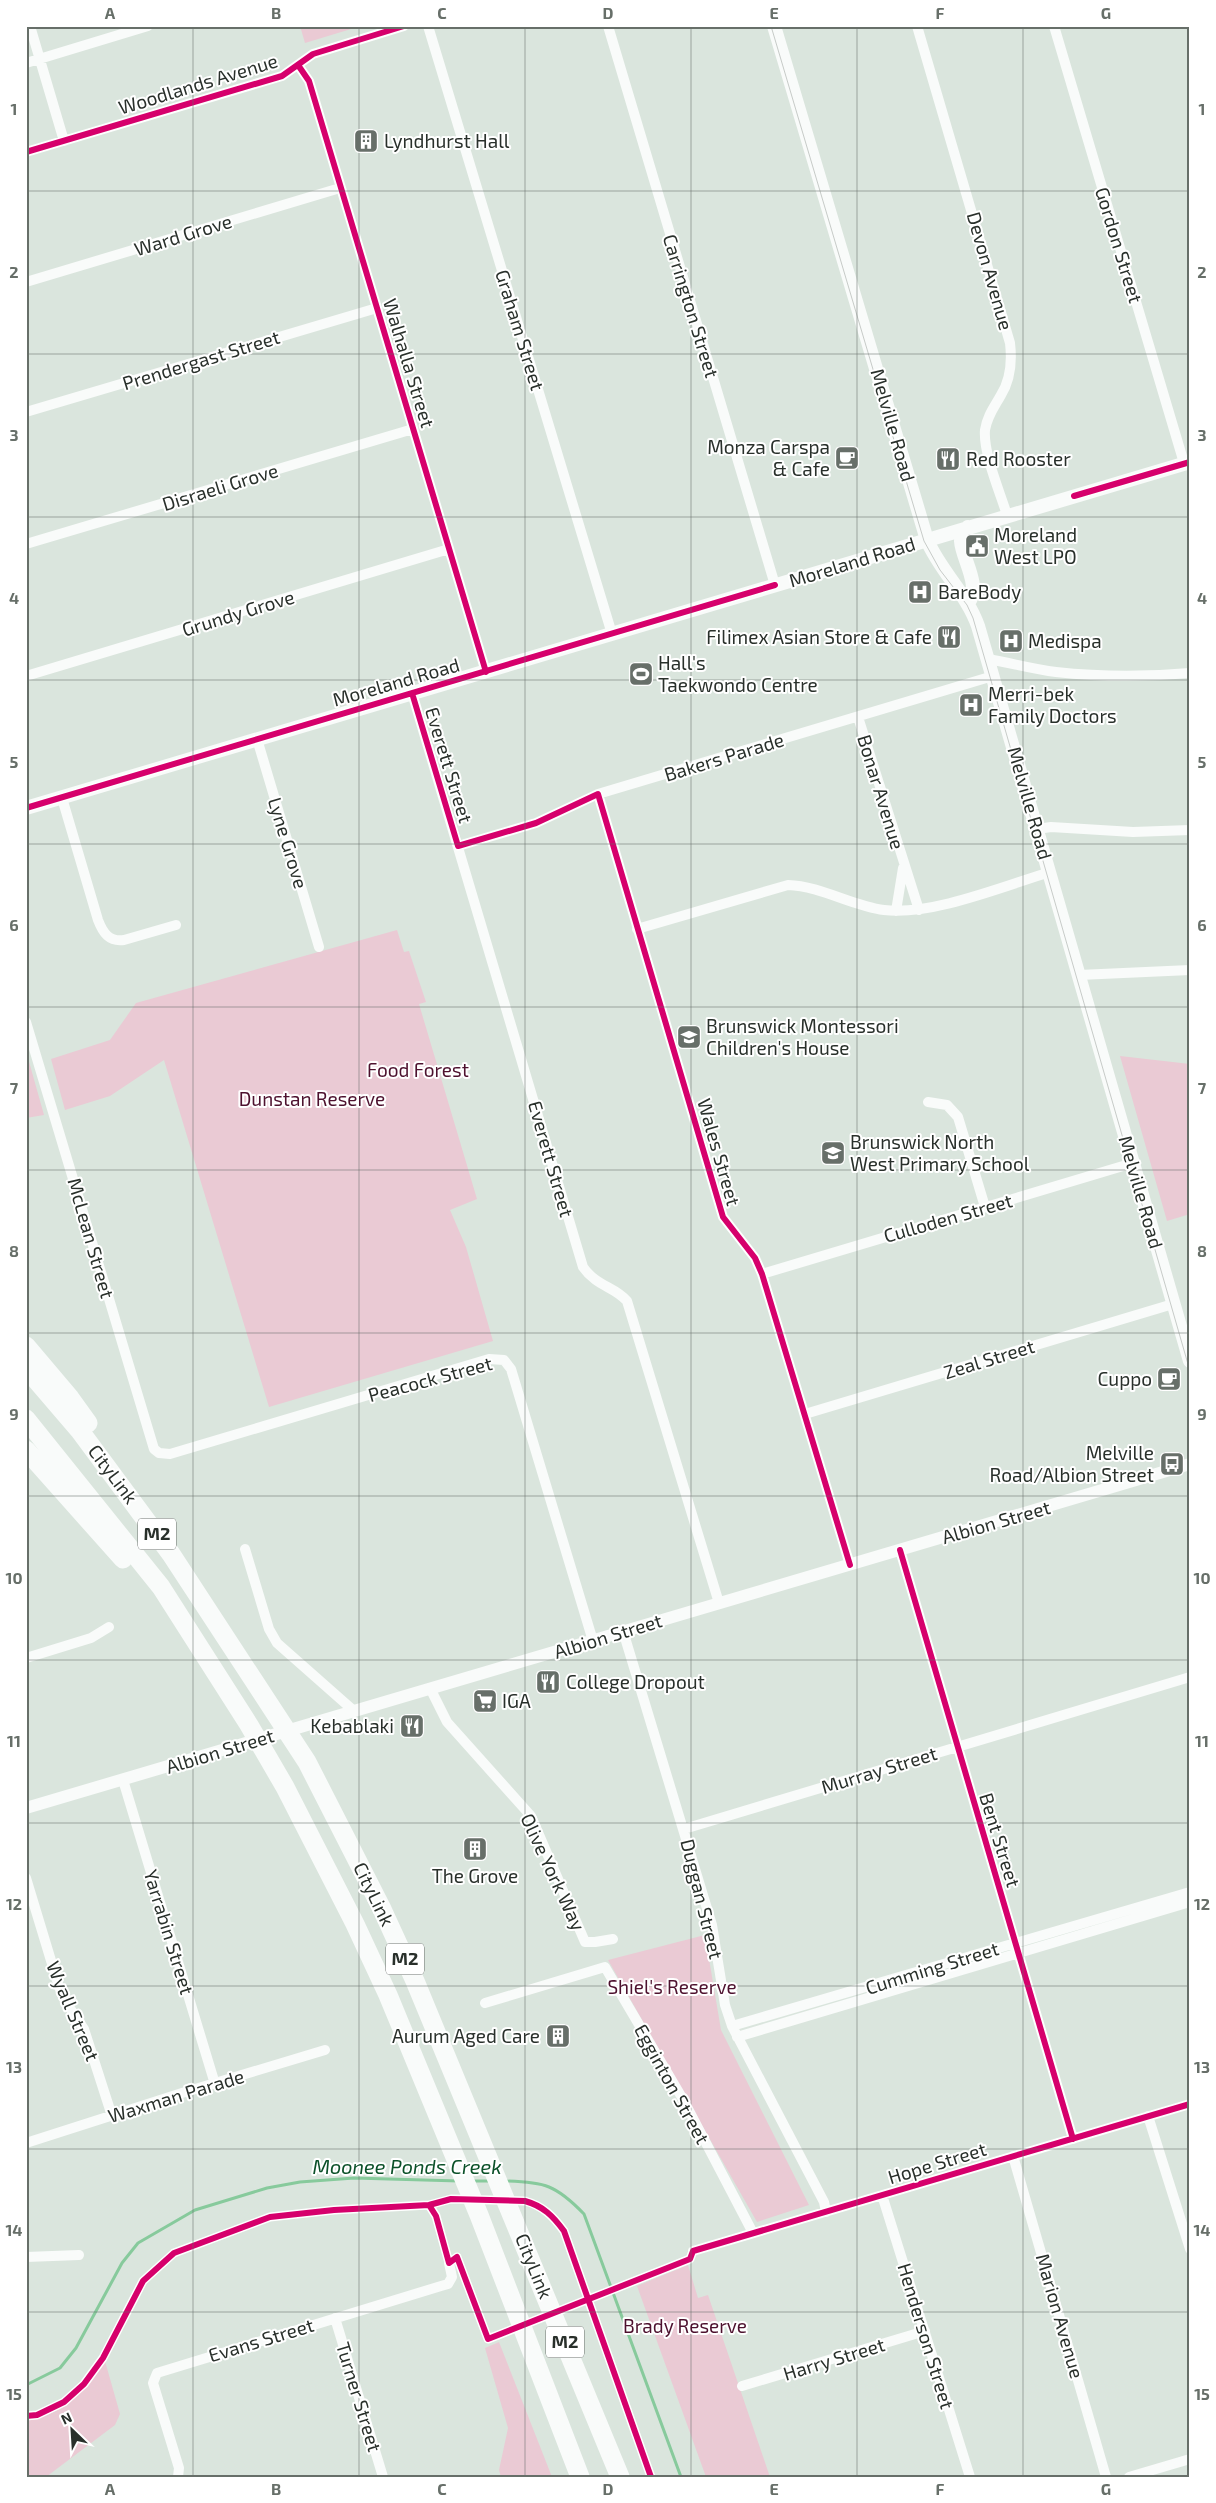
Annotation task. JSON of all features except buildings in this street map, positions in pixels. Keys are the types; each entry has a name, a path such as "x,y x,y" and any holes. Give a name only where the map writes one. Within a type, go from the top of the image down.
{"highway":[{"path":"26,1346 70,1398 106,1450 171,1554"},
{"name":"CityLink","path":"26,1368 80,1431 171,1554 307,1762 340,1823 415,1981 620,2477"},
{"name":"CityLink","path":"26,1419 162,1587 285,1787 355,1924 388,1995 479,2215 580,2477"},
{"path":"26,1450 78,1506 205,1656"}],"main road":[{"name":"Melville Road","path":"774,26 927,540 937,561 968,603 988,659 1190,1361"},
{"name":"Moreland Road","path":"26,808 1187,463"},
{"path":"968,527 961,541 972,580 971,600 968,603"}],"street":[{"path":"30,26 64,141"},
{"path":"26,63 148,26"},
{"name":"Woodlands Avenue","path":"26,152 282,76 307,57 324,50 404,26"},
{"name":"Graham Street","path":"428,26 612,634"},
{"name":"Carrington Street","path":"608,26 775,585"},
{"name":"Devon Avenue","path":"917,26 1010,343 1009,376 1005,388 989,417 985,431 987,448 1007,515"},
{"name":"Gordon Street","path":"1054,26 1187,463"},
{"name":"Walhalla Street","path":"298,64 309,82 486,672"},
{"name":"Ward Grove","path":"26,282 340,188"},
{"name":"Prendergast Street","path":"26,412 377,308"},
{"name":"Disraeli Grove","path":"26,544 413,429"},
{"name":"Grundy Grove","path":"26,676 449,549"},
{"path":"988,659 1056,672 1095,675 1146,676 1190,672"},
{"name":"Bakers Parade","path":"458,846 536,823 598,794 993,676"},
{"name":"Everett Street","path":"412,693 583,1267 597,1283 616,1292 627,1301 719,1603"},
{"name":"Bonar Avenue","path":"858,717 919,910"},
{"name":"Lyne Grove","path":"257,740 320,947"},
{"name":"Wales Street","path":"598,794 723,1217 755,1258 762,1274 850,1564"},
{"path":"62,798 98,920 107,936 117,941 124,940 176,925"},
{"path":"1037,829 1051,827 1133,832 1190,830"},
{"name":"Bonar Avenue","path":"896,911 904,867"},
{"path":"637,929 788,885 812,889 868,906 896,911 919,910 1050,872"},
{"path":"1079,976 1190,970"},
{"name":"McLean Street","path":"26,1022 152,1444 159,1453"},
{"path":"928,1102 947,1105 958,1117 985,1207"},
{"name":"Culloden Street","path":"762,1274 1133,1163"},
{"name":"Zeal Street","path":"805,1414 1173,1304"},
{"name":"Peacock Street","path":"159,1453 170,1454 489,1359 504,1360 513,1378 593,1641"},
{"name":"Albion Street","path":"26,1808 1190,1464"},
{"path":"245,1549 269,1629 277,1643 354,1711"},
{"name":"Bent Street","path":"900,1550 1073,2138"},
{"path":"26,1658 91,1638 109,1627"},
{"name":"Duggan Street","path":"623,1631 712,1925 725,2005 732,2026 824,2202 826,2212"},
{"name":"Murray Street","path":"684,1829 1190,1678"},
{"name":"Olive York Way","path":"430,1688 447,1722 531,1816 585,1942 613,1938"},
{"name":"Yarrabin Street","path":"123,1780 215,2084"},
{"name":"Wyall Street","path":"26,1878 59,1986 65,2001 84,2028 112,2116"},
{"name":"Cumming Street","path":"732,2026 837,2001 1128,1915 1190,1892"},
{"name":"Cumming Street","path":"1128,1915 1190,1902"},
{"name":"Egginton Street","path":"485,2003 605,1967 684,2101 753,2233"},
{"name":"Cumming Street","path":"737,2037 837,2001"},
{"name":"Waxman Parade","path":"26,2143 325,2050"},
{"name":"Hope Street","path":"693,2251 1190,2104"},
{"path":"1148,2116 1190,2248"},
{"name":"Marion Avenue","path":"1014,2156 1106,2477"},
{"name":"Henderson Street","path":"882,2195 970,2477"},
{"path":"26,2257 79,2255"},
{"name":"Evans Street","path":"178,2477 179,2468 153,2383 154,2376 160,2371 448,2284 452,2273 449,2262"},
{"name":"Turner Street","path":"335,2318 383,2477"},
{"name":"Harry Street","path":"742,2386 925,2331"},
{"path":"1129,2477 1190,2459"}],"green space":[{"path":"300,26 361,26 305,43"},
{"name":"Dunstan Reserve","path":"397,930 404,952 409,951 426,1002 419,1004 477,1199 450,1210 466,1247 493,1341 269,1407 164,1060 110,1096 65,1110 51,1059 110,1040 136,1003"},
{"path":"1120,1056 1190,1064 1190,1214 1167,1221"},
{"path":"26,1058 28,1058 44,1115 26,1118"},
{"name":"Shiel's Reserve","path":"705,1935 721,2030 809,2205 757,2222 608,1960"},
{"name":"Brady Reserve","path":"688,2265 698,2298 708,2295 770,2477 706,2477 637,2286"},
{"path":"499,2342 552,2477 501,2477 499,2470 508,2428 485,2348"},
{"path":"105,2361 120,2414 115,2425 46,2477 26,2477 26,2421 52,2413 72,2400 90,2382"}],"waterway":[{"name":"Moonee Ponds Creek","path":"26,2385 60,2368 76,2348 122,2263 138,2243 195,2210 267,2188 300,2182 354,2178 459,2181"},
{"name":"Moonee Ponds Creek","path":"473,2181 491,2181"},
{"name":"Moonee Ponds Creek","path":"505,2181 530,2182 549,2187 565,2197 584,2214 681,2477"}],"tram line":[{"path":"771,26 924,541 940,570 967,605 973,618 1190,1371"}],"cycle path":[{"path":"26,152 282,76 313,54 404,26"},
{"path":"298,65 309,81 486,672"},
{"path":"1074,496 1190,462"},
{"path":"26,808 775,585"},
{"path":"412,693 458,846 536,823 598,794 723,1217 755,1258 762,1274 850,1565"},
{"path":"900,1550 1073,2139"},
{"path":"429,2205 436,2216 449,2263 457,2257 488,2339 690,2259 693,2251 1190,2104"},
{"path":"26,2416 37,2415 64,2402 84,2384 103,2358 143,2281 174,2253 270,2217 334,2210 429,2205 451,2199 525,2201 547,2212 564,2231 651,2477"}],"place":[{"name":"Lyndhurst Hall","path":"366,141"},
{"name":"Monza Carspa & Cafe","path":"847,458"},
{"name":"Red Rooster","path":"948,459"},
{"name":"Moreland West LPO","path":"977,546"},
{"name":"BareBody","path":"920,592"},
{"name":"Filimex Asian Store & Cafe","path":"949,637"},
{"name":"Medispa","path":"1011,641"},
{"name":"Hall's Taekwondo Centre","path":"641,674"},
{"name":"Merri-bek Family Doctors","path":"971,705"},
{"name":"Brunswick Montessori Children's House","path":"689,1037"},
{"name":"Brunswick North West Primary School","path":"833,1153"},
{"name":"Cuppo","path":"1169,1379"},
{"name":"Melville Road/Albion Street","path":"1172,1464"},
{"name":"College Dropout","path":"548,1682"},
{"name":"IGA","path":"485,1701"},
{"name":"Kebablaki","path":"412,1726"},
{"name":"The Grove","path":"475,1849"},
{"name":"Aurum Aged Care","path":"558,2036"}],"park label":[{"name":"Food Forest","path":"418,1070"}]}
